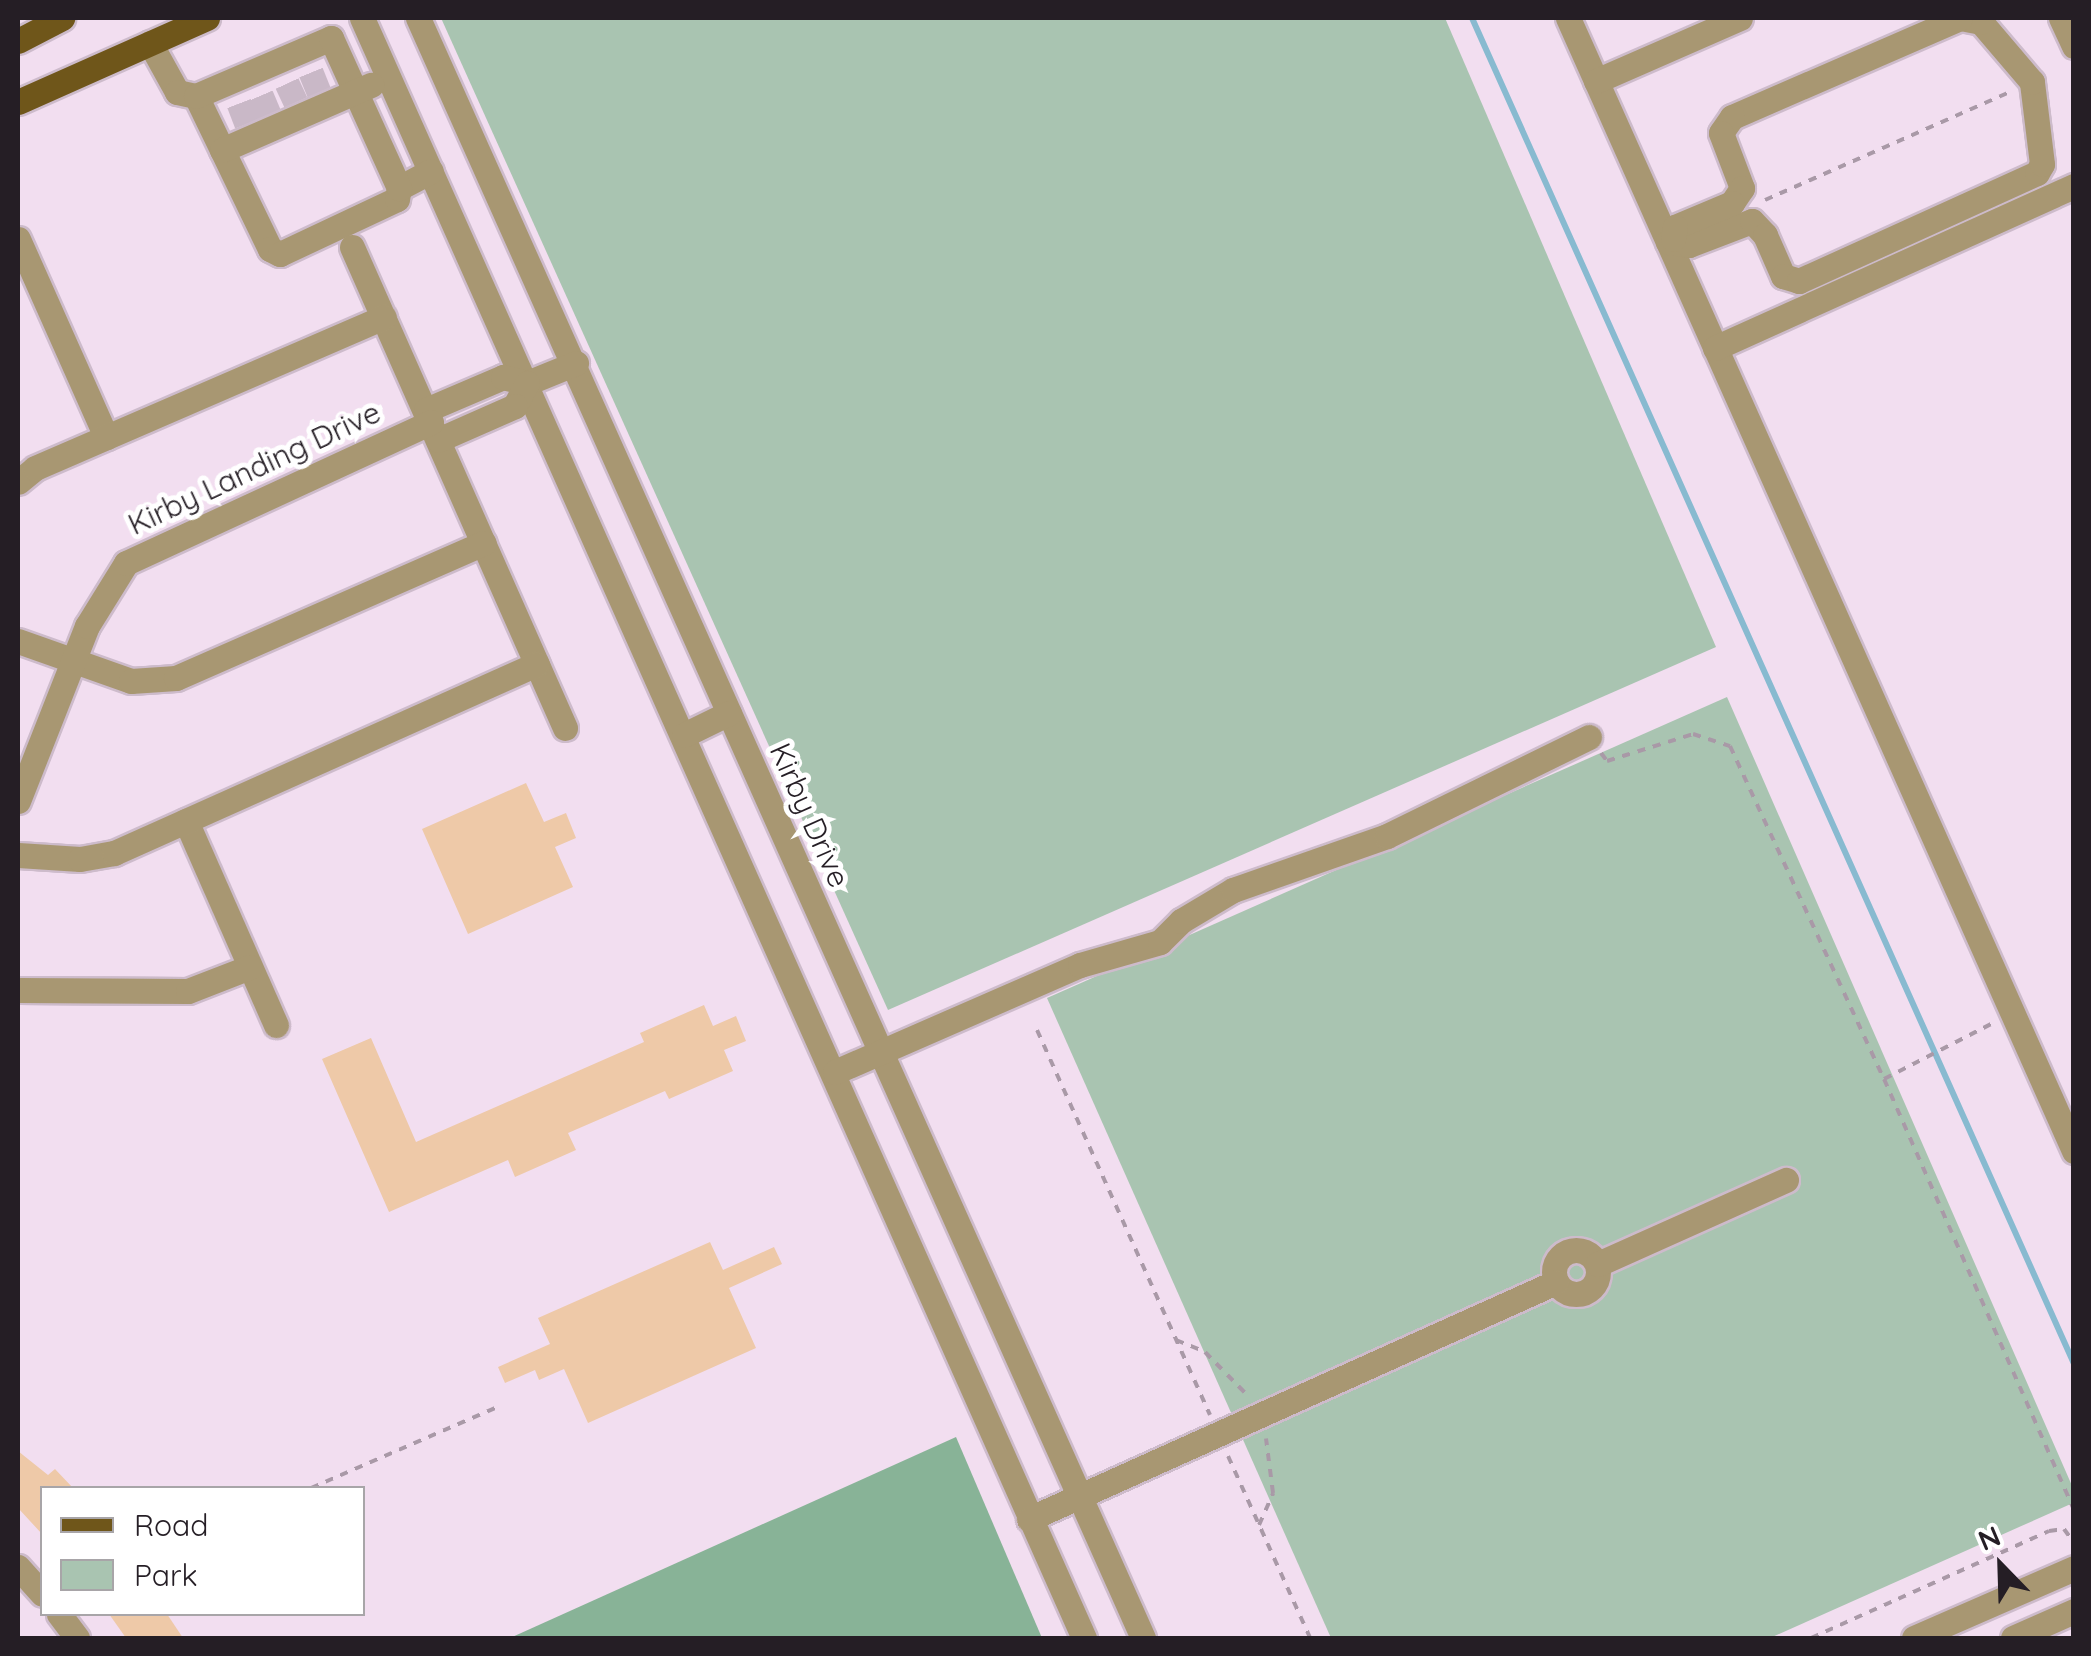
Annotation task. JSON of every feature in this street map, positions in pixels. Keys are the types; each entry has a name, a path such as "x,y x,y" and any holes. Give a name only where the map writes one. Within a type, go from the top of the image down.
{"main road":[{"path":"18,41 62,18"},
{"path":"18,102 207,18"}],"street":[{"path":"362,18 1084,1638"},
{"name":"Kirby Drive","path":"418,18 576,363 1144,1638"},
{"path":"1568,18 1671,240 2074,1151"},
{"path":"1596,81 1740,18"},
{"path":"1960,18 1981,22 2032,82 2042,164 2037,172 1834,265 1799,280 1788,280 1752,221 1689,245 1671,240 1675,228 1732,203 1742,188 1721,133 1726,121 1832,74 1960,18"},
{"path":"2061,18 2074,46"},
{"path":"150,43 177,92 253,107 302,85 331,38 399,188 398,200 280,254 270,249 196,96"},
{"path":"222,150 253,107 302,85 355,92 388,76"},
{"path":"399,188 431,170"},
{"path":"1716,348 2074,186"},
{"path":"352,248 565,728"},
{"path":"21,255 106,437"},
{"path":"18,482 36,468 384,316"},
{"path":"527,383 576,363"},
{"name":"Kirby Landing Drive","path":"18,801 103,596 126,563 431,424 516,406 527,383"},
{"path":"18,642 132,681 176,678 484,543"},
{"path":"18,855 80,859 114,853 537,664"},
{"path":"684,735 729,713"},
{"path":"835,1072 1080,965 1160,942 1181,921 1233,890 1387,836 1589,737"},
{"path":"186,820 276,1025"},
{"path":"18,990 188,991 250,967"},
{"path":"1029,1519 1556,1282 1567,1292 1582,1294 1594,1286 1598,1264 1786,1180"},
{"path":"18,1567 40,1592"},
{"path":"1914,1638 2074,1568"},
{"path":"2013,1638 2074,1611"},
{"path":"60,1616 77,1638"}],"path":[{"path":"1765,200 2032,82"},
{"path":"1589,737 1608,762 1693,734 1730,746 1884,1079 2074,1510"},
{"path":"1884,1079 2012,1013"},
{"path":"1037,1030 1310,1638"},
{"path":"316,1486 497,1407"},
{"path":"1811,1638 2049,1532 2064,1529 2074,1543"}],"green space":[{"path":"441,18 1445,18 1716,647 888,1010"},
{"path":"1727,697 2073,1488 2073,1503 1770,1638 1331,1638 1047,998"},
{"path":"956,1437 1042,1638 510,1638"}],"building":[{"path":"526,783 544,822 566,813 576,838 555,847 573,887 468,934 422,829"},
{"path":"704,1005 713,1026 736,1016 746,1041 724,1050 733,1071 669,1099 665,1091 568,1133 576,1150 515,1177 508,1160 389,1212 322,1059 371,1038 416,1142 644,1042 640,1033"},
{"path":"710,1242 723,1270 774,1247 782,1264 729,1288 756,1348 588,1423 564,1369 539,1380 535,1370 505,1383 498,1367 550,1344 538,1318"},
{"path":"18,1451 48,1475 55,1469 71,1486 40,1486 40,1532 18,1508"},
{"path":"110,1616 168,1616 183,1638 126,1638"}],"waterway":[{"path":"1472,18 2074,1364"}],"tunnel":[{"path":"311,72 319,92"},
{"path":"287,83 296,102"},
{"path":"261,95 269,114"},
{"path":"239,103 247,124"}]}
